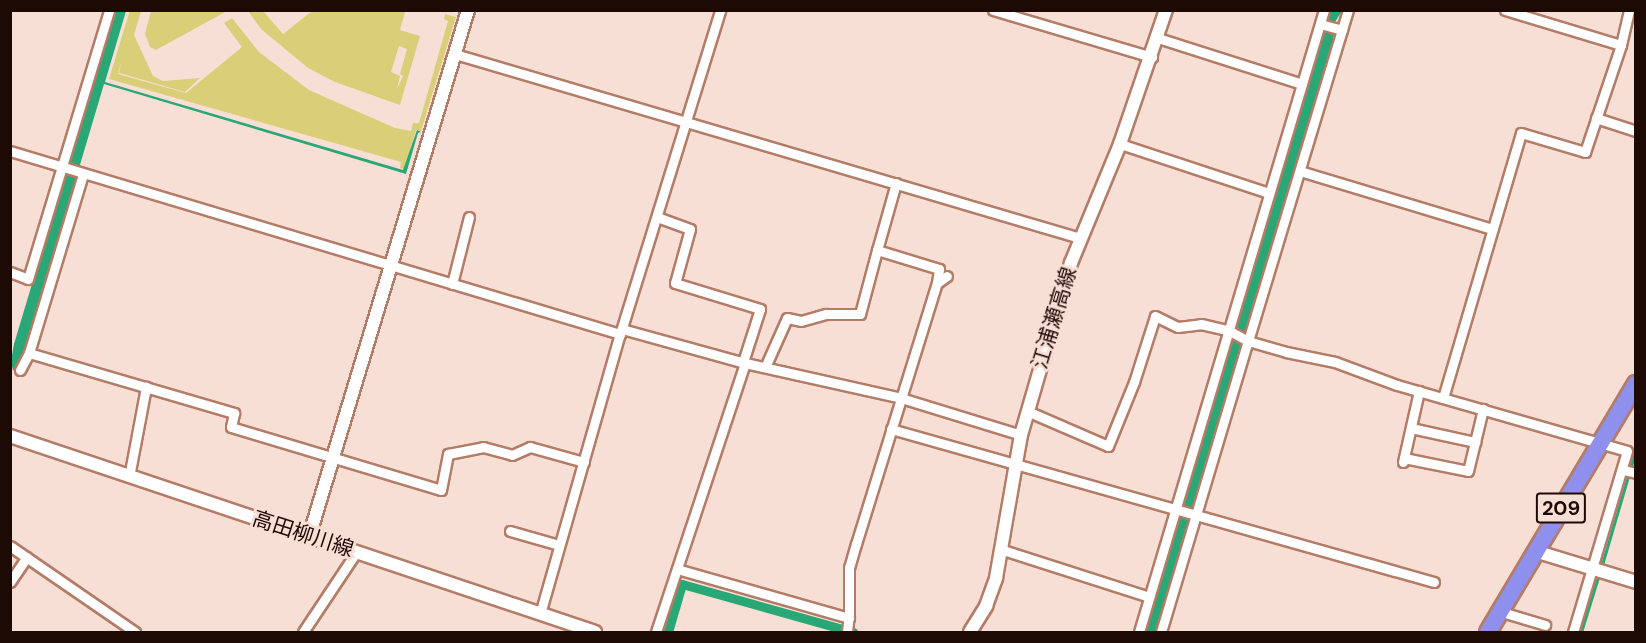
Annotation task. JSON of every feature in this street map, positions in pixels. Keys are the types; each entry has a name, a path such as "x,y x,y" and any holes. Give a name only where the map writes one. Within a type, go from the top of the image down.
{"highway":[{"name":"209","path":"1488,633 1538,552 1635,384"}],"main road":[{"path":"309,537 468,10"},
{"name":"江浦瀬高線","path":"970,633 989,597 1003,550 1021,435 1080,238 1120,144 1152,57 1166,10"},
{"name":"高田柳川線","path":"10,436 595,633"},
{"path":"1538,552 1635,582"}],"street":[{"path":"10,272 28,279 109,10"},
{"path":"540,614 621,332 720,10"},
{"path":"993,10 1152,57"},
{"path":"1161,633 1300,171 1331,27 1324,10"},
{"path":"1139,633 1302,84 1331,27 1348,10"},
{"path":"1505,10 1622,45"},
{"path":"1443,398 1521,133 1585,152 1622,45 1629,10"},
{"path":"1158,38 1302,84"},
{"path":"455,54 1080,238"},
{"path":"1596,118 1635,130"},
{"path":"1120,144 1269,194"},
{"path":"10,151 391,266 621,332 901,398 1021,435"},
{"path":"1300,171 1492,229"},
{"path":"21,370 29,353 82,174"},
{"path":"765,365 787,318 801,321 826,314 860,314 896,183"},
{"path":"452,284 469,217"},
{"path":"656,633 760,309 675,283 690,228 657,217"},
{"path":"847,633 849,568 937,283 939,269 877,250"},
{"path":"937,283 947,276"},
{"path":"1027,411 1108,446 1134,382 1155,316 1178,327 1201,324 1228,330 1248,341 1335,362 1419,391 1627,451 1629,471 1573,633"},
{"path":"29,353 234,413 231,428 441,490 448,454 483,447 512,455 530,447 584,462"},
{"path":"129,477 146,387"},
{"path":"1419,391 1403,461 1468,471 1483,409"},
{"path":"1411,428 1475,442"},
{"path":"891,429 1434,582"},
{"path":"510,531 560,545"},
{"path":"10,546 135,633"},
{"path":"1003,550 1149,597"},
{"path":"303,633 357,551"},
{"path":"10,582 27,557"},
{"path":"677,569 849,616"},
{"path":"1502,612 1545,625"}],"shaded area":[{"path":"130,10 141,11 134,35 153,76 163,81 200,78 185,92 119,73 121,62 118,74 186,93 242,47 224,23 232,18 259,52 309,90 395,128 411,131 413,123 419,123 448,21 444,19 445,14 456,17 421,131 416,130 404,169 400,168 401,162 109,79"},
{"path":"114,11 126,11 105,82 403,170 417,130 421,132 418,133 406,174 104,84 22,360 13,371 11,361 14,344"},
{"path":"151,11 227,11 156,50 150,47 145,34"},
{"path":"248,11 263,11 283,34 312,11 405,12 400,30 420,36 400,105 335,82 308,68 261,29","holes":["399,46 407,49 400,74 403,76 397,89 400,76 391,72"]},
{"path":"1327,11 1342,11 1335,22 1333,41 1156,632 1143,632 1321,38 1329,20"}],"waterway":[{"path":"1601,568 1636,449"},
{"path":"1581,632 1599,574"},
{"path":"668,632 682,584 853,632"}]}
